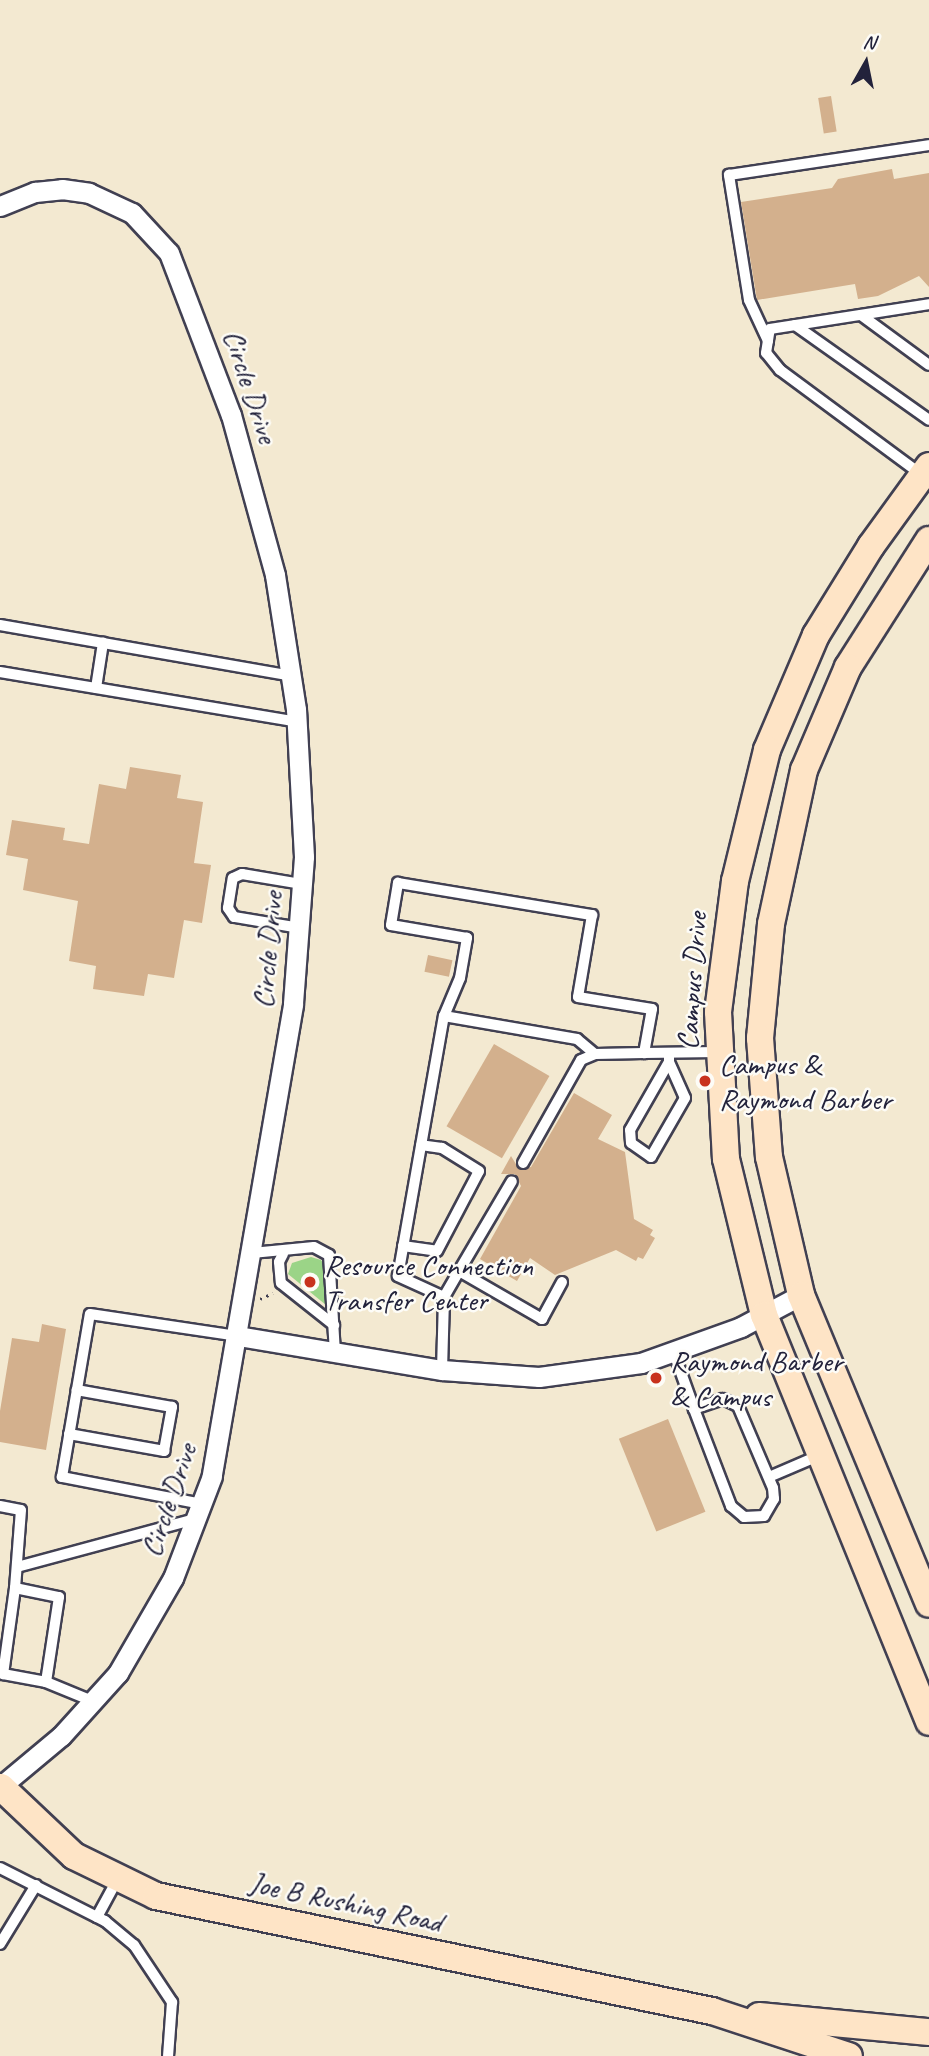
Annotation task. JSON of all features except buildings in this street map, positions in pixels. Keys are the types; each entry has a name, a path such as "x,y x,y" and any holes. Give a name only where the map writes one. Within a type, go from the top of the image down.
{"main road":[{"name":"Campus Drive","path":"925,471 816,635 767,750 747,821 726,930 719,1052 726,1159 764,1315 929,1722"},
{"path":"929,540 872,624 822,722 789,826 771,924 761,1077 774,1182 801,1295 899,1538 929,1604"},
{"path":"859,1551 899,1538"},
{"name":"Joe B Rushing Road","path":"0,1786 74,1856 117,1880 156,1896 712,2011 929,2032"},
{"name":"Joe B Rushing Road","path":"712,2011 849,2056"}],"street":[{"name":"Circle Drive","path":"0,206 35,192 62,189 89,193 132,213 169,253 188,292 238,441 275,575 298,722 302,884 293,1005 219,1447 199,1511 147,1629 95,1702 0,1786"},
{"path":"238,1336 442,1370 539,1377 641,1363 674,1353 764,1315 801,1295"}],"lane":[{"path":"768,342 748,300 729,175 929,145"},
{"path":"925,471 780,370 766,353 770,329 929,304"},
{"path":"861,315 929,365"},
{"path":"795,325 929,420"},
{"path":"0,625 292,676"},
{"path":"96,688 103,643"},
{"path":"0,672 298,722"},
{"path":"300,928 234,917 228,908 233,878 242,874 302,884"},
{"path":"444,1297 398,1276 444,1016 460,978 467,938 391,925 398,883 592,915 578,996 652,1009 644,1053"},
{"path":"444,1016 577,1039 595,1054"},
{"path":"523,1163 581,1060 595,1054 644,1053 669,1057 719,1052"},
{"path":"669,1057 685,1098 651,1157 631,1143 630,1130 669,1057"},
{"path":"403,1246 438,1251 479,1171 442,1148 421,1145"},
{"path":"442,1370 444,1297 512,1181"},
{"path":"252,1253 284,1254 314,1247 329,1255 335,1352"},
{"path":"284,1254 279,1262 281,1283 334,1325"},
{"path":"459,1271 542,1319 562,1282"},
{"path":"199,1511 62,1477 90,1314 238,1336"},
{"path":"674,1353 694,1409 736,1513 754,1519 764,1516 774,1499 769,1477 732,1401 723,1399 694,1409"},
{"path":"69,1434 164,1451 172,1407 77,1390"},
{"path":"769,1477 822,1455"},
{"path":"0,1506 21,1510 15,1588 3,1674 46,1682 95,1702"},
{"path":"17,1567 199,1511"},
{"path":"15,1588 59,1597 46,1682"},
{"path":"0,1868 97,1917 134,1945 172,2002 168,2056"},
{"path":"97,1917 117,1880"},
{"path":"0,1944 36,1885"}],"green space":[{"path":"311,1257 321,1260 326,1267 326,1305 288,1274 292,1263"}],"place":[{"name":"Campus & Raymond Barber","path":"705,1081"},
{"name":"Resource Connection Transfer Center","path":"310,1282"},
{"name":"Raymond Barber & Campus","path":"656,1378"}]}
